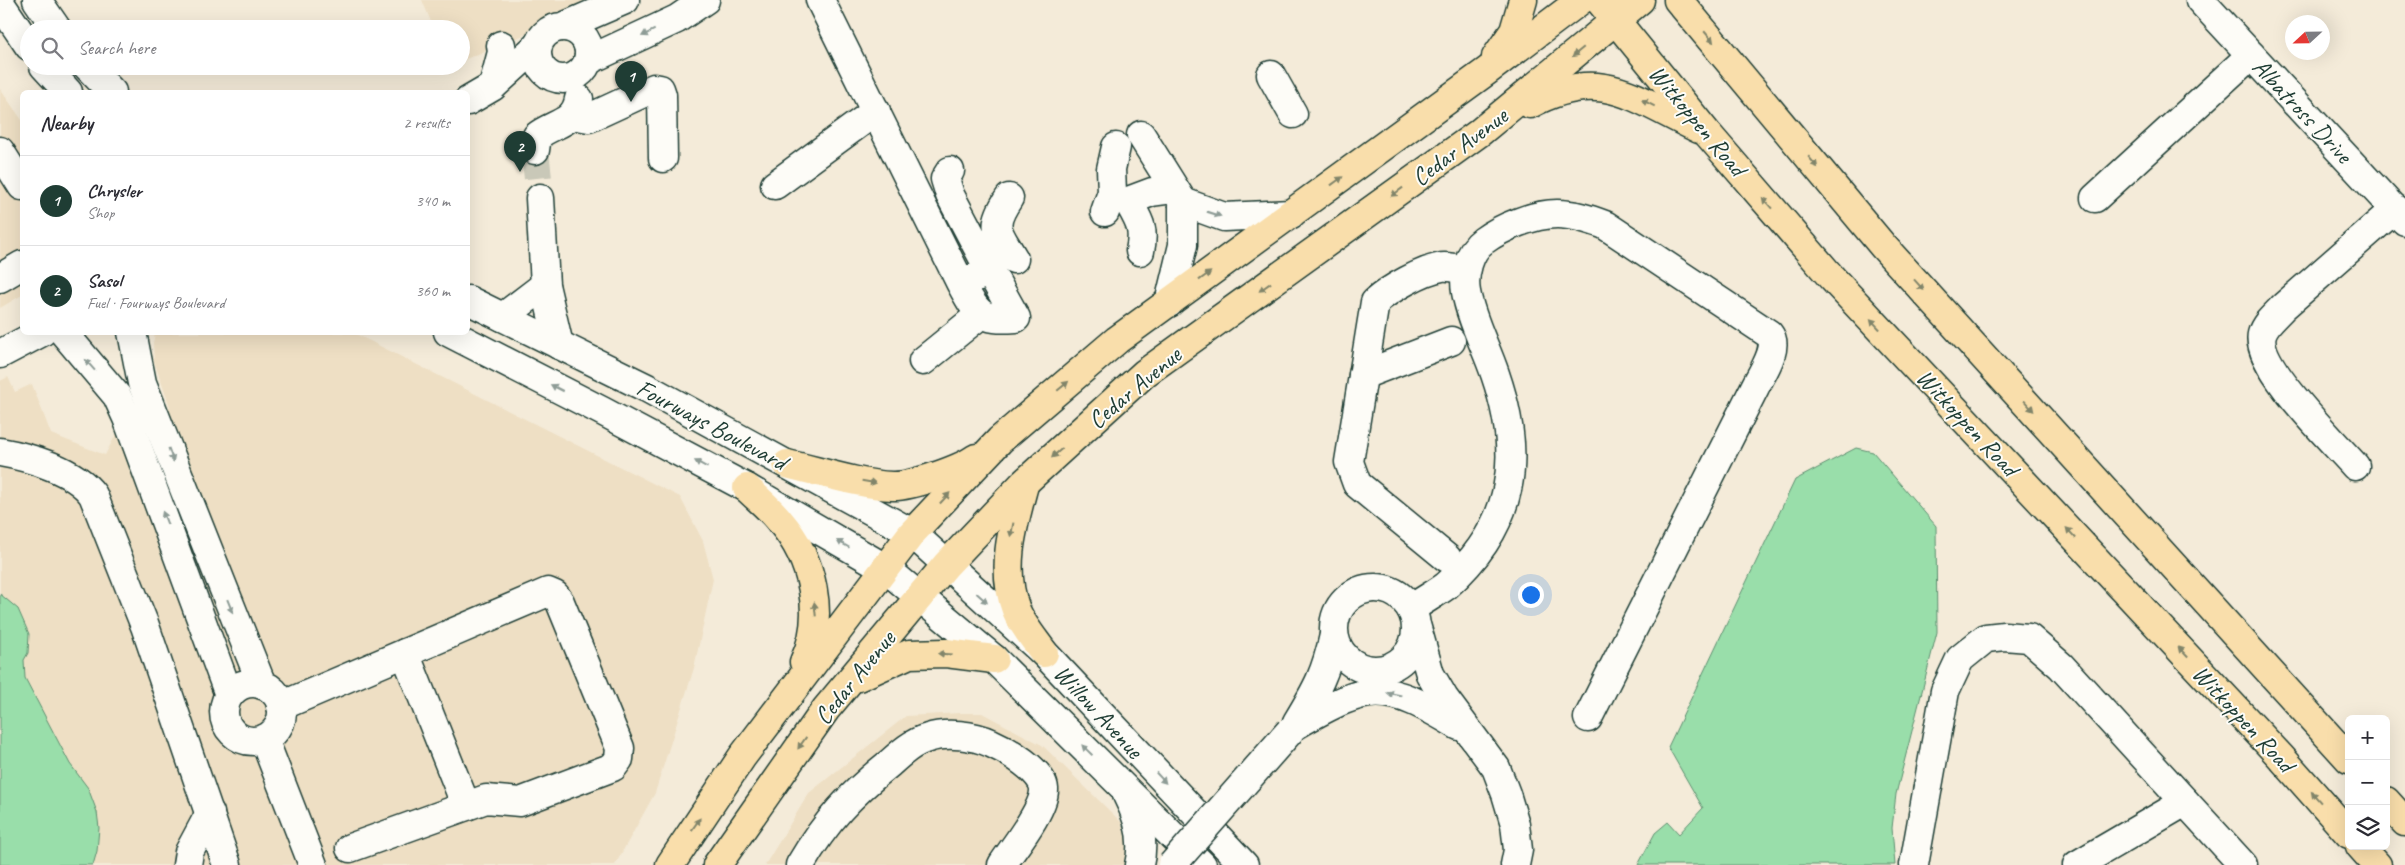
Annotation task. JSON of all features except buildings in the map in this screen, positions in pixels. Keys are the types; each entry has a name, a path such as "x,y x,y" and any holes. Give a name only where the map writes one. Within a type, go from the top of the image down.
{"main road":[{"path":"1487,71 1514,31 1523,0"},
{"name":"Cedar Avenue","path":"670,865 694,827 792,688 912,533 1000,440 1117,340 1487,71 1581,0"},
{"name":"Cedar Avenue","path":"717,865 826,709 946,565 1024,483 1144,373 1480,133 1607,10 1640,0"},
{"name":"Witkoppen Road","path":"1678,0 1884,246 2345,755"},
{"name":"Witkoppen Road","path":"1607,10 1707,133 1832,278 2280,756 2345,829"},
{"path":"1480,133 1546,95 1582,86 1611,88 1707,133"},
{"path":"787,464 894,486 937,476 969,463 1000,440"},
{"path":"1024,483 1007,557 1009,582 1016,611 1044,653"},
{"path":"747,488 781,521 796,545 807,568 814,594 817,615 814,634 808,655 792,688"},
{"path":"850,680 909,654 946,653 994,659"},
{"path":"2390,805 2405,822"},
{"path":"2363,850 2376,865"}],"street":[{"path":"37,0 51,20"},
{"path":"492,87 552,78 560,80 580,51 595,12 625,0"},
{"path":"580,51 675,0"},
{"path":"470,100 492,87 537,46 548,31 580,51 619,48 677,18 706,0"},
{"path":"820,0 971,303 981,314 994,320 1016,318 950,196 945,179 950,171"},
{"name":"Albatross Drive","path":"2200,0 2401,214"},
{"path":"0,3 20,33"},
{"path":"492,87 502,52 501,44"},
{"path":"537,46 539,64 552,78"},
{"path":"535,150 539,134 565,122 572,115 578,104 580,93 580,51"},
{"path":"2095,198 2252,55"},
{"path":"52,75 66,90"},
{"path":"96,75 110,90"},
{"path":"1271,75 1293,114"},
{"path":"572,115 589,118 654,88 660,89 662,96 664,158"},
{"path":"775,185 876,111"},
{"path":"1141,134 1179,195 1183,244 1168,303"},
{"path":"1105,212 1112,192 1111,169 1116,147"},
{"path":"0,151 20,183"},
{"path":"1140,251 1143,236 1142,226 1128,201 1152,192 1179,195 1224,217 1291,214"},
{"path":"540,198 546,285 559,345"},
{"path":"1009,198 996,222 998,230 1014,259"},
{"path":"1172,865 1297,722 1329,691 1377,670 1397,665 1408,655 1415,642 1414,618 1473,559 1505,505 1508,490 1511,438 1495,373 1465,291 1466,271 1471,256 1482,241 1530,219 1556,214 1581,216 1605,225 1744,316 1773,338 1773,346 1755,387 1588,718"},
{"path":"2355,466 2273,371 2263,353 2262,333 2283,307 2401,214"},
{"path":"0,278 20,266"},
{"path":"1447,558 1357,484 1349,462 1375,302 1383,294 1432,270 1445,266 1466,271"},
{"path":"961,284 990,271"},
{"path":"503,317 546,285"},
{"name":"Fourways Boulevard","path":"470,301 647,388 912,533 946,565"},
{"path":"923,361 981,314"},
{"path":"0,354 36,335"},
{"path":"66,335 117,396 127,418 229,695 224,712 230,730 245,740 255,741 273,734 279,726 281,706 278,697 271,689 262,684 253,683 244,685 229,695"},
{"path":"133,335 142,382 262,684"},
{"name":"Fourways Boulevard","path":"454,335 602,410 747,488 885,568 920,596"},
{"path":"1363,375 1451,342"},
{"path":"117,396 142,382"},
{"path":"0,452 15,454 70,474 87,486 93,494 145,626 227,865"},
{"path":"176,547 203,536"},
{"name":"Willow Avenue","path":"946,565 1044,653 1244,865"},
{"path":"1297,722 1319,687 1334,635 1334,622 1338,610 1346,599 1357,591 1369,588 1382,588 1396,592 1414,618 1430,674 1444,698 1496,768 1515,824 1518,850 1516,865"},
{"path":"281,706 548,592 555,595 560,602 620,748 619,759 613,767 520,802 486,799 350,848"},
{"name":"Willow Avenue","path":"920,596 994,659 1202,865"},
{"path":"1334,635 1338,648 1356,666 1404,675 1444,698"},
{"path":"1914,865 1945,691 1960,659 1986,638 2004,636 2030,638 2061,666 2243,865"},
{"path":"404,653 466,806"},
{"path":"1297,722 1353,696 1372,692 1394,693 1425,705 1469,732"},
{"path":"800,865 819,833 859,788 908,748 928,738 957,735 991,743 1028,766 1039,776 1044,789 1042,803 1002,865"},
{"path":"264,739 314,865"},
{"path":"1122,784 1133,807 1141,835 1142,852 1139,865"},
{"path":"2077,865 2186,802"},
{"path":"187,865 189,852 210,813"}],"shaded area":[{"path":"422,0 609,0 470,57 470,20 430,20"},
{"path":"0,89 20,117 20,296 0,308"},
{"path":"155,335 358,335 680,497 703,541 713,579 694,668 655,793 615,865 0,865 0,381 8,377 15,392 32,384 51,434 105,455 120,427 170,407 154,361"},
{"path":"982,713 1042,745 1121,822 1127,841 1124,860 1129,865 765,865 809,793 906,716"}],"green space":[{"path":"1856,448 1873,452 1936,526 1937,632 1896,794 1892,828 1895,865 1638,865 1655,833 1668,822 1679,834 1703,808 1668,747 1795,480"},
{"path":"0,594 18,609 29,634 28,653 24,660 25,678 70,764 88,788 97,812 99,828 97,851 93,865 0,865"}],"tunnel":[{"path":"535,150 540,198"}],"place":[{"name":"Chrysler","path":"631,102"},
{"name":"Sasol","path":"520,172"}]}
